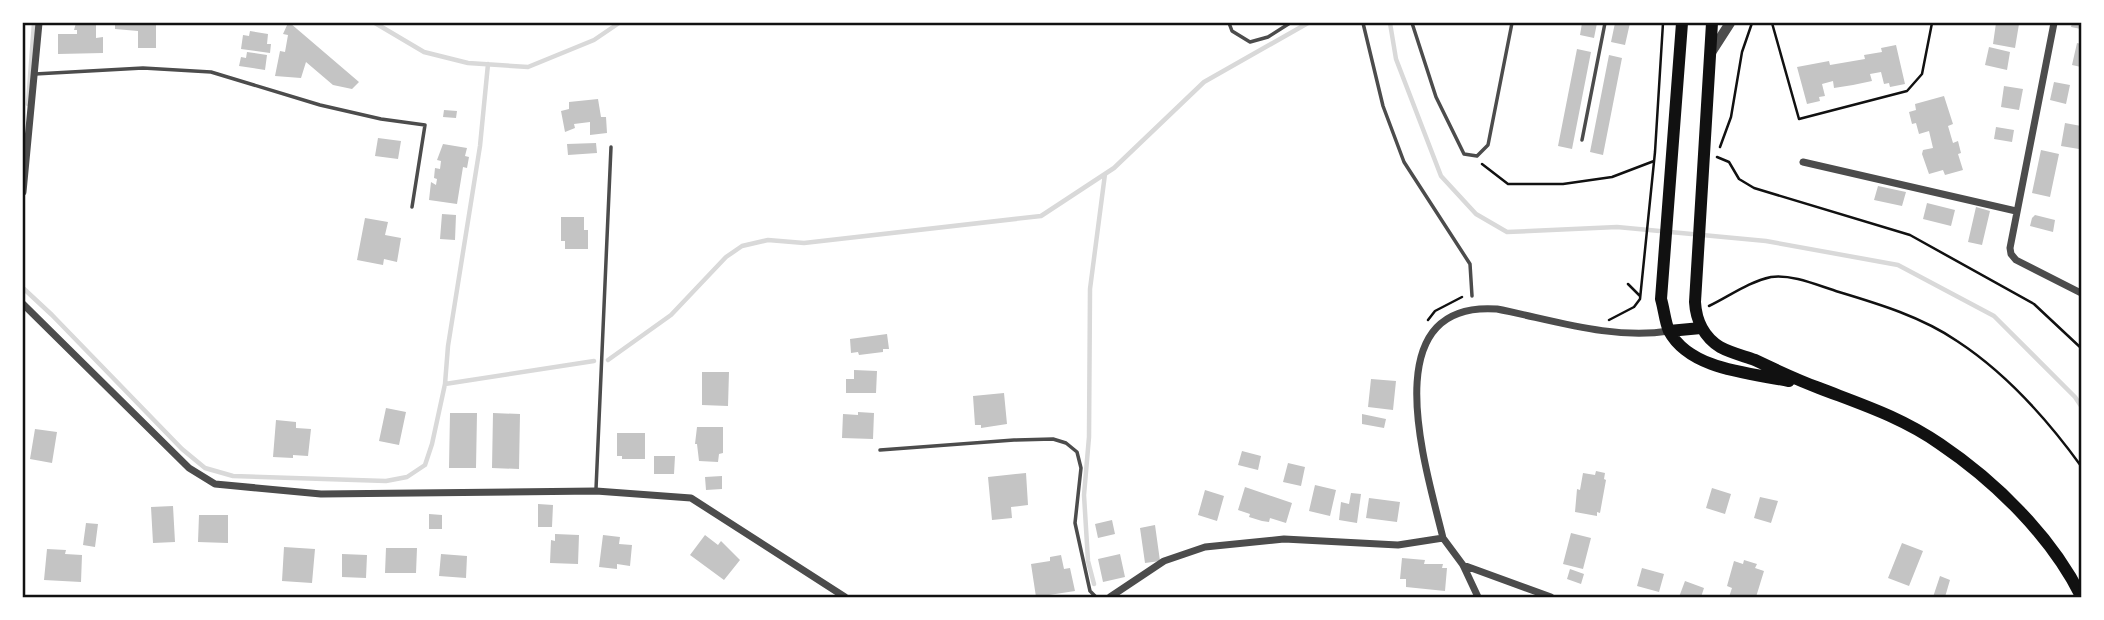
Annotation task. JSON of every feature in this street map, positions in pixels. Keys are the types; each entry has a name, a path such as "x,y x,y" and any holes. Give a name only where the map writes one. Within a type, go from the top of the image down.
{"main road":[{"path":"1682,23 1661,299 1669,331 1687,352 1707,363 1816,387"},
{"path":"1712,23 1695,307 1701,328 1720,346 1816,387 1884,412 1940,443 1978,472 2021,513 2050,548 2081,596"},
{"path":"1669,331 1701,328"}],"street":[{"path":"23,192 39,23"},
{"path":"1712,52 1730,23"},
{"path":"2054,23 2010,248 2016,260 2081,293"},
{"path":"1803,162 2016,211"},
{"path":"23,304 189,468 215,484 321,494 596,491 691,498 845,597"},
{"path":"1478,597 1463,565 1443,538 1419,439 1416,398 1419,369 1429,338 1439,325 1462,312 1482,308 1622,333 1653,334 1669,331"},
{"path":"1110,597 1164,561 1205,547 1284,539 1398,545 1443,538"},
{"path":"1463,565 1551,597"}],"lane":[{"path":"1229,23 1232,31 1250,42 1268,37 1290,23"},
{"path":"1363,23 1383,106 1405,162 1470,264 1472,296"},
{"path":"1412,23 1436,97 1464,154 1477,156 1488,145 1512,23"},
{"path":"1582,140 1605,23"},
{"path":"35,74 143,68 211,72 320,105 381,119 425,125 412,207"},
{"path":"596,491 611,147"},
{"path":"880,450 1014,440 1053,439 1066,443 1077,452 1081,468 1075,523 1090,592 1096,597"}],"path":[{"path":"1599,319 1608,320 1625,313 1634,307 1640,297 1654,161 1663,23"},
{"path":"1752,23 1742,52 1731,117 1717,157 1728,162 1739,179 1754,188 1910,235 2034,304 2081,348"},
{"path":"1772,23 1799,119 1907,91 1922,74 1932,23"},
{"path":"1477,156 1486,169 1508,184 1563,184 1612,177 1654,161"},
{"path":"1695,307 1726,298 1747,284 1774,277 1799,280 1896,311 1957,340 1990,364 2033,407 2081,466"},
{"path":"1628,284 1640,297"}],"building":[{"path":"76,23 96,23 96,38 103,37 103,53 58,54 58,34 77,34 77,30 74,30"},
{"path":"115,23 156,23 156,48 138,48 138,31 115,29"},
{"path":"288,23 359,82 352,89 333,85 306,62 301,78 275,76 280,51 285,52 288,35 283,34"},
{"path":"1582,23 1597,23 1594,38 1580,35"},
{"path":"1615,23 1630,23 1625,45 1611,42"},
{"path":"1996,23 2019,24 2015,48 1993,44"},
{"path":"2072,23 2081,23 2081,29 2071,27"},
{"path":"250,31 268,34 270,53 241,49 243,35 249,36"},
{"path":"2077,43 2081,44 2081,67 2072,65"},
{"path":"1896,45 1905,84 1890,87 1889,83 1884,84 1881,72 1870,74 1872,81 1853,85 1834,88 1833,81 1822,84 1825,96 1819,97 1820,101 1807,104 1797,67 1829,61 1830,65 1865,59 1864,55 1882,52 1881,48"},
{"path":"1989,47 2010,52 2007,70 1985,65"},
{"path":"1577,49 1591,52 1572,149 1558,146"},
{"path":"247,52 267,55 265,70 239,66 241,57 246,58"},
{"path":"1609,55 1622,58 1603,155 1590,152"},
{"path":"2054,82 2070,85 2066,104 2050,100"},
{"path":"2004,86 2023,89 2019,110 2001,107"},
{"path":"1944,96 1953,124 1948,126 1953,143 1958,141 1961,153 1958,154 1963,170 1945,175 1943,170 1929,174 1922,154 1923,150 1933,148 1929,131 1919,134 1916,123 1912,124 1909,112 1916,110 1915,104"},
{"path":"598,99 601,117 606,117 607,133 590,135 590,122 574,124 575,128 565,132 561,111 569,109 569,102"},
{"path":"444,110 457,111 456,118 443,117"},
{"path":"2065,123 2081,126 2079,149 2061,146"},
{"path":"1996,127 2014,130 2012,142 1994,139"},
{"path":"378,138 401,141 398,159 375,156"},
{"path":"596,143 597,153 568,155 567,144"},
{"path":"443,144 467,148 465,156 469,157 467,168 463,167 457,204 429,200 431,182 436,185 435,168 440,169 441,161 437,160"},
{"path":"2041,150 2059,154 2050,197 2032,193"},
{"path":"1878,186 1906,192 1902,206 1874,200"},
{"path":"1927,203 1955,210 1951,226 1923,219"},
{"path":"1976,207 1990,211 1982,245 1968,242"},
{"path":"442,214 456,215 455,240 440,239"},
{"path":"2035,215 2055,220 2053,232 2030,226"},
{"path":"561,217 584,217 584,230 588,230 588,249 565,249 565,241 561,241"},
{"path":"365,218 388,222 385,235 401,238 397,262 384,259 383,265 357,260"},
{"path":"887,334 889,349 859,355 858,352 851,353 850,339"},
{"path":"854,370 877,371 876,393 846,393 846,379 854,379"},
{"path":"702,372 729,372 728,406 702,405"},
{"path":"1371,379 1396,381 1393,410 1368,407"},
{"path":"1004,393 1007,424 981,428 981,425 975,425 973,396"},
{"path":"386,408 406,412 399,445 379,441"},
{"path":"858,412 874,413 873,439 842,438 843,414 858,415"},
{"path":"450,413 477,413 476,468 449,468"},
{"path":"493,413 520,414 519,469 492,468"},
{"path":"1362,414 1386,419 1384,428 1362,424"},
{"path":"276,420 296,422 296,428 311,429 308,456 273,457"},
{"path":"697,427 723,427 723,453 719,454 718,462 699,461 695,444"},
{"path":"35,429 57,432 52,463 30,459"},
{"path":"617,433 645,433 645,459 622,459 622,456 617,456"},
{"path":"1242,451 1261,456 1258,470 1238,465"},
{"path":"654,456 675,456 674,474 654,474"},
{"path":"1288,463 1305,467 1301,486 1283,482"},
{"path":"1596,471 1605,473 1606,480 1600,513 1597,512 1597,516 1575,512 1577,489 1580,490 1583,473 1595,475"},
{"path":"1026,473 1028,505 1011,507 1012,518 992,520 988,477"},
{"path":"722,476 722,489 706,490 705,477"},
{"path":"1315,485 1336,490 1330,516 1309,511"},
{"path":"1245,487 1292,503 1286,523 1270,518 1269,522 1262,521 1238,510"},
{"path":"1712,488 1731,494 1725,514 1706,508"},
{"path":"1205,490 1224,496 1217,521 1198,515"},
{"path":"1351,493 1361,494 1357,523 1339,520 1341,502 1349,504"},
{"path":"1760,497 1778,501 1771,523 1754,518"},
{"path":"1369,498 1400,502 1397,522 1366,518"},
{"path":"538,504 553,505 552,527 538,527"},
{"path":"173,506 175,542 153,543 151,507"},
{"path":"429,514 442,515 442,529 429,529"},
{"path":"199,515 228,515 228,543 198,542"},
{"path":"1112,520 1115,534 1098,538 1095,524"},
{"path":"86,523 98,524 95,547 83,545"},
{"path":"1155,525 1160,561 1145,563 1140,528"},
{"path":"1571,533 1591,538 1583,569 1563,564"},
{"path":"555,534 579,535 578,564 550,563 551,540 555,541"},
{"path":"603,535 620,537 619,544 632,545 630,566 617,564 617,569 599,567"},
{"path":"705,535 718,545 721,541 740,560 724,580 690,555"},
{"path":"1902,543 1923,551 1909,586 1888,578"},
{"path":"284,547 315,549 312,583 282,581"},
{"path":"386,548 417,548 416,573 385,573"},
{"path":"47,549 66,550 65,554 82,555 81,582 44,580"},
{"path":"342,554 367,555 366,578 342,577"},
{"path":"441,554 467,556 466,578 439,576"},
{"path":"1120,554 1125,577 1103,582 1098,559"},
{"path":"1061,555 1064,569 1070,568 1075,591 1036,597 1031,564 1050,561 1050,557"},
{"path":"1402,558 1425,560 1424,564 1443,564 1442,568 1447,568 1445,591 1406,587 1406,579 1400,579"},
{"path":"1744,560 1757,564 1755,568 1764,571 1756,597 1729,597 1732,588 1727,586 1734,561 1743,564"},
{"path":"1642,568 1664,574 1659,592 1637,586"},
{"path":"1570,569 1584,574 1581,584 1567,579"},
{"path":"1940,576 1950,580 1945,597 1933,597"},
{"path":"1685,581 1704,588 1701,597 1679,597"}],"waterway":[{"path":"28,104 34,23"},
{"path":"375,23 424,52 468,63 528,67 594,40 619,23"},
{"path":"608,360 671,315 726,257 742,246 768,240 804,243 1041,216 1114,168 1204,82 1308,23"},
{"path":"1390,23 1396,59 1441,176 1476,214 1507,232 1617,227 1766,241 1898,265 1994,316 2081,406"},
{"path":"23,288 182,449 205,468 233,476 386,481 407,477 425,465 445,384 448,346 480,146 488,64"},
{"path":"1094,584 1088,561 1084,495 1089,437 1090,289 1105,174"},
{"path":"445,384 594,361"}]}
